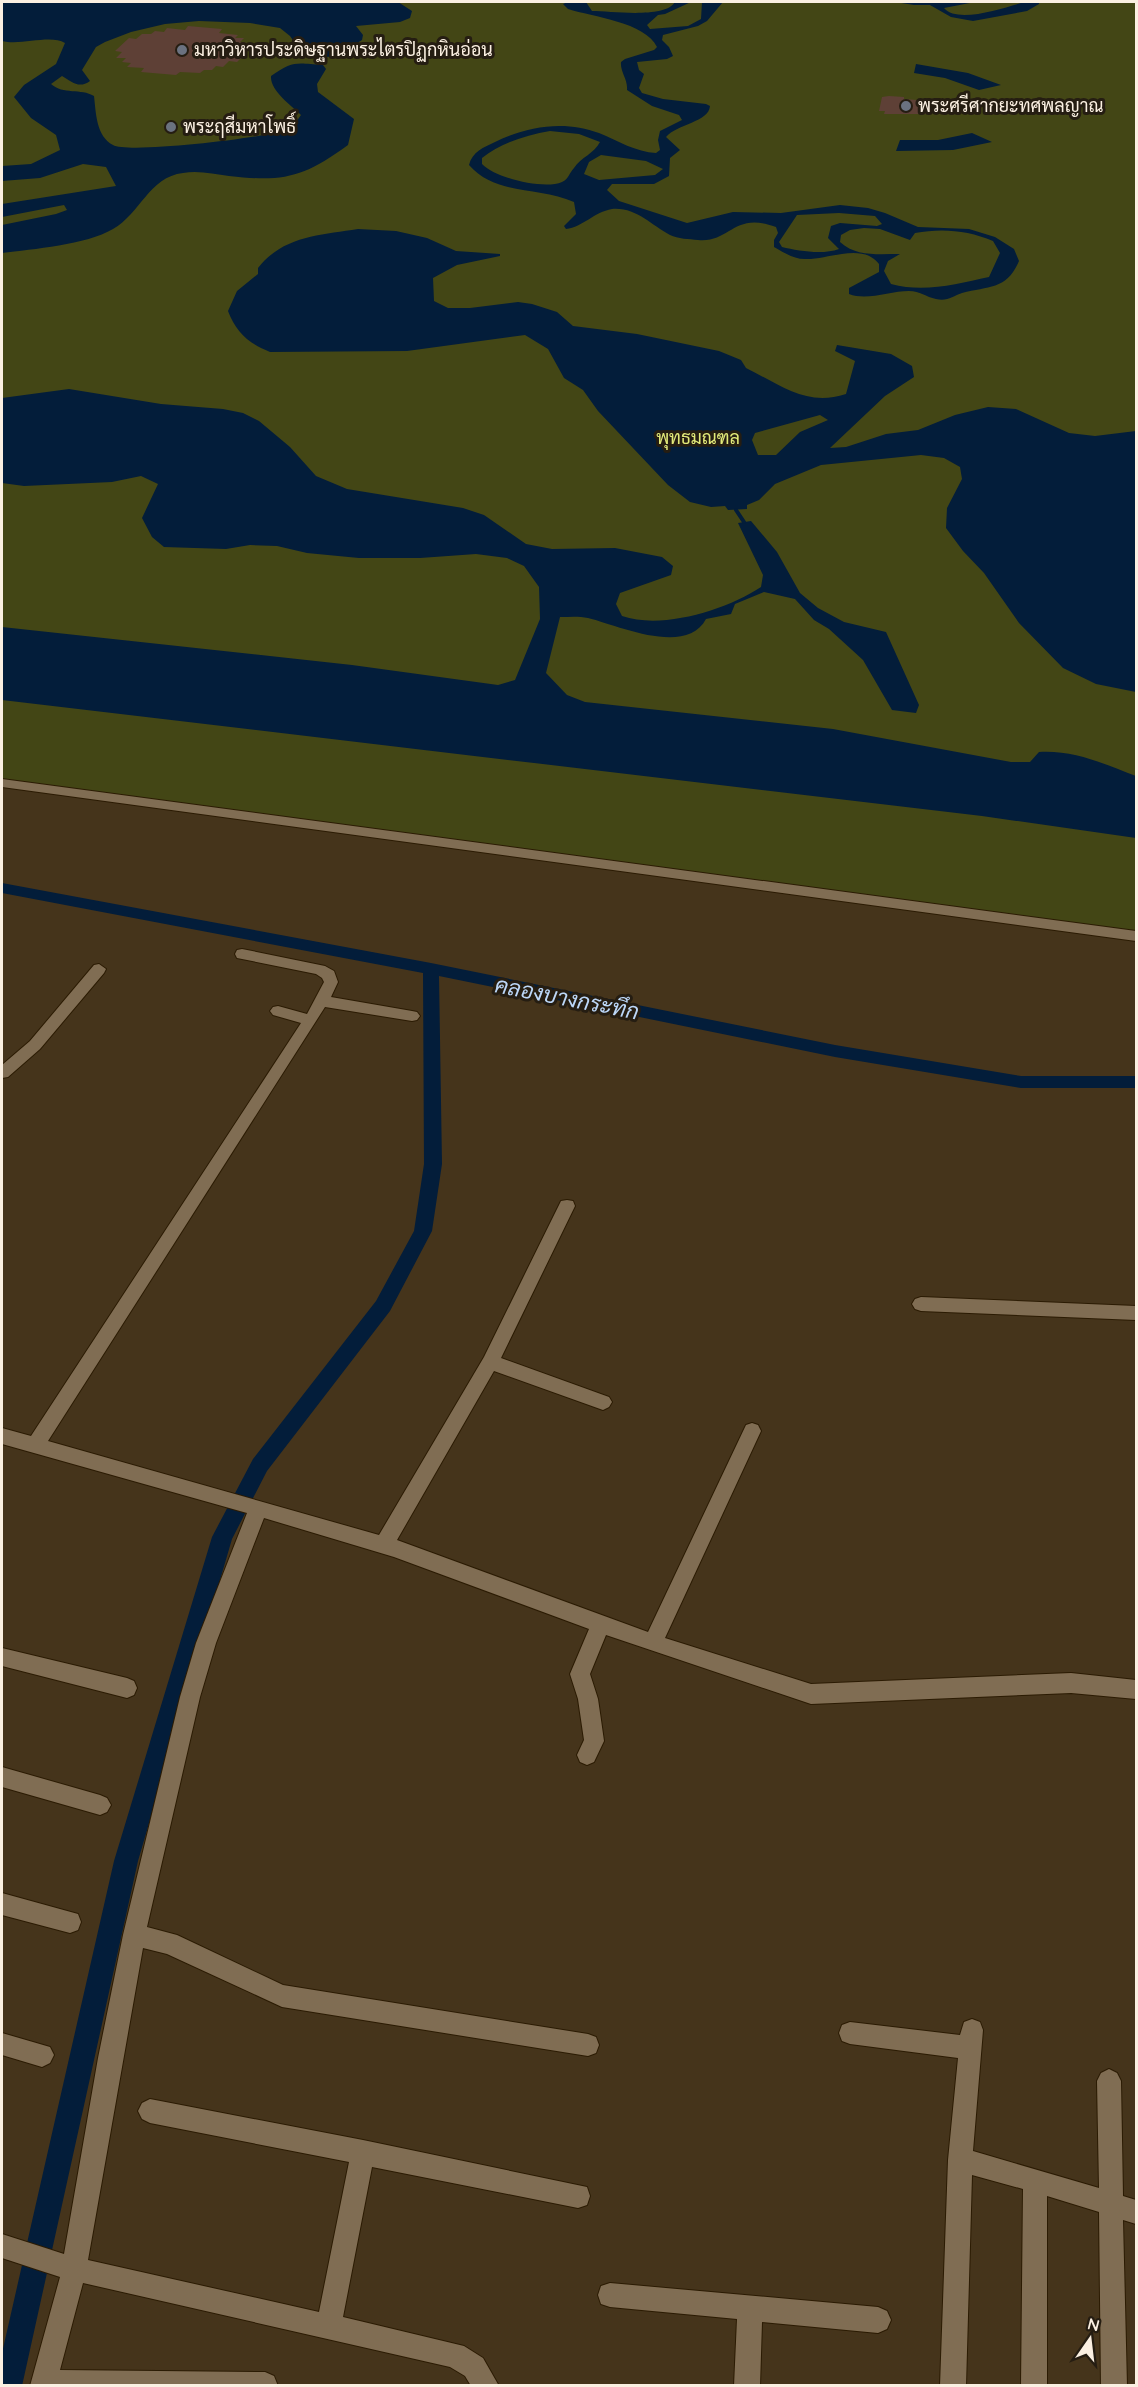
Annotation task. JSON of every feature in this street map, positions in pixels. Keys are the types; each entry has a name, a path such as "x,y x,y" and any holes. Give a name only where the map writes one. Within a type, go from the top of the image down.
{"street":[{"path":"2,783 1137,936"},
{"path":"35,1445 312,1020 332,982 329,975 320,970 242,954"},
{"path":"2,1073 35,1045 99,969"},
{"path":"322,1001 412,1017"},
{"path":"278,1011 312,1020"},
{"path":"384,1545 490,1362 567,1206"},
{"path":"921,1304 1137,1313"},
{"path":"490,1362 603,1402"},
{"path":"653,1643 752,1431"},
{"path":"2,1436 384,1545 653,1643 812,1694 1071,1683 1137,1689"},
{"path":"258,1508 206,1643 190,1697 134,1935 110,2058 74,2269 43,2384 265,2385"},
{"path":"587,1755 594,1741 588,1699 580,1674 601,1624"},
{"path":"2,1657 127,1688"},
{"path":"2,1777 100,1805"},
{"path":"2,1904 70,1922"},
{"path":"134,1935 168,1943 282,1996 588,2045"},
{"path":"850,2033 971,2039 960,2160 953,2385"},
{"path":"2,2044 42,2055"},
{"path":"1109,2081 1109,2204 1114,2385"},
{"path":"150,2111 578,2196"},
{"path":"329,2325 363,2152"},
{"path":"960,2160 1035,2180 1137,2212"},
{"path":"1034,2385 1035,2180"},
{"path":"2,2246 74,2269 455,2355 474,2367 486,2385"},
{"path":"610,2295 878,2320"},
{"path":"747,2385 750,2309"}],"green space":[{"name":"พุทธมณฑล","path":"2,2 1136,2 1136,936 2,784"}],"water":[{"path":"1028,1 1039,2 1039,4 1027,11 973,21 951,17 930,5 895,2 975,2 944,8 960,15 983,13"},
{"path":"2,2 398,2 412,11 410,18 400,22 356,26 363,35 362,40 334,57 304,56 290,36 280,28 250,23 199,21 165,24 131,32 96,47 82,70 90,81 79,85 62,76 51,84 61,89 94,96 100,130 107,141 113,145 143,148 197,144 285,130 292,126 301,115 277,92 271,76 285,67 301,63 323,65 326,69 317,84 318,92 354,119 348,145 318,165 279,178 248,178 194,172 171,176 153,189 131,214 113,229 89,239 59,246 2,253 2,225 67,210 64,205 2,217 2,204 116,186 106,167 83,164 40,178 2,181 2,166 31,164 60,150 56,135 31,118 14,97 24,85 56,64 65,43 52,40 2,41"},
{"path":"586,2 592,11 637,13 660,11 675,2 691,2 658,15 647,25 650,29 688,26 701,19 702,2 723,2 707,21 698,26 663,35 662,40 669,47 673,56 667,59 637,62 639,70 644,74 639,88 642,93 663,99 710,106 704,116 666,137 680,150 670,158 669,176 654,184 612,184 607,190 619,201 687,223 733,212 781,213 840,205 868,208 918,227 969,229 995,237 1014,249 1019,261 1014,270 1003,282 996,285 943,300 909,291 856,296 849,294 849,288 879,272 879,264 872,258 854,253 814,259 793,257 774,247 774,240 778,233 776,227 762,223 741,225 709,240 687,239 670,235 629,211 612,209 566,229 564,226 576,214 574,202 492,182 469,165 476,153 507,136 533,129 560,126 586,129 634,148 656,153 660,150 658,140 660,131 682,120 679,115 652,106 627,90 621,62 654,50 657,47 651,39 630,26 568,9 563,4","holes":["550,131 579,134 600,142 577,164 566,179 554,184 532,184 508,178 482,164 482,158 497,148 523,137","601,155 646,161 663,169 655,175 599,180 584,174 589,162","839,213 875,216 882,224 877,226 840,223 831,226 828,238 839,249 810,252 782,247 779,242 797,215","880,229 910,240 915,233 925,231 964,232 993,241 1000,253 989,277 928,288 903,287 891,284 884,271 888,261 900,254 868,254 846,247 840,242 841,235 850,230"]},
{"path":"916,64 968,73 1001,85 979,90 945,78 914,73"},
{"path":"972,133 992,142 953,150 896,151 900,140 938,140"},
{"path":"358,229 396,231 427,238 456,251 500,254 500,256 457,265 433,278 434,301 448,308 470,308 518,302 532,304 557,312 573,326 637,334 719,351 741,360 746,368 782,387 818,398 846,394 855,361 835,351 837,345 891,354 912,366 914,377 885,396 830,448 846,447 886,434 918,430 955,415 988,407 1016,409 1069,433 1095,436 1136,431 1136,692 1096,684 1063,668 1019,623 984,573 963,551 946,528 947,508 962,479 960,467 944,458 921,455 821,465 775,484 759,500 747,505 747,509 728,510 725,506 711,507 690,502 668,485 598,411 583,390 564,378 548,349 525,335 407,351 270,352 244,336 228,311 237,291 258,274 258,268 268,257 279,249 303,239","holes":["820,415 828,420 800,432 776,455 758,455 752,440 755,433"]},
{"path":"69,389 161,404 243,413 259,421 290,447 316,476 347,489 463,508 484,515 526,544 552,549 615,548 662,557 673,566 671,575 620,593 616,604 622,616 638,620 674,619 712,610 761,587 763,575 738,523 751,521 777,552 800,593 818,608 844,622 886,632 919,705 916,713 892,710 863,660 829,629 814,620 795,599 764,592 735,604 731,614 706,619 696,630 683,636 650,635 588,618 560,617 546,673 567,695 585,702 833,729 1011,762 1030,762 1039,752 1065,753 1089,759 1136,776 1136,838 982,816 2,700 2,627 352,665 498,685 515,680 540,619 539,587 524,566 507,558 476,554 420,558 359,558 307,553 277,546 250,545 226,549 164,547 152,537 142,518 158,484 141,476 112,482 24,486 2,483 2,398"}],"building":[{"name":"มหาวิหารประดิษฐานพระไตรปิฏกหินอ่อน","path":"188,26 222,29 219,33 244,38 240,42 247,43 241,48 250,49 237,62 229,61 223,67 216,66 212,70 204,70 200,73 180,72 176,75 141,72 144,68 127,67 131,63 122,62 126,58 116,58 122,52 115,51 129,38 136,39 142,34 151,34 155,31 164,32 167,28 185,30"},
{"name":"พระศรีศากยะทศพลญาณ","path":"882,97 957,103 928,114 884,114 885,111 879,111"}],"waterway":[{"path":"736,510 744,522"},
{"name":"คลองบางกระทึก","path":"2,888 431,969"},
{"path":"8,2386 126,1861 222,1537 260,1465 383,1306 423,1231 433,1164 431,969"},
{"name":"คลองบางกระทึก","path":"431,969 835,1051 1021,1082 1136,1082"}],"place":[{"name":"มหาวิหารประดิษฐานพระไตรปิฏกหินอ่อน","path":"182,50"},
{"name":"พระศรีศากยะทศพลญาณ","path":"906,106"},
{"name":"พระฤสีมหาโพธิ์","path":"171,127"}]}
